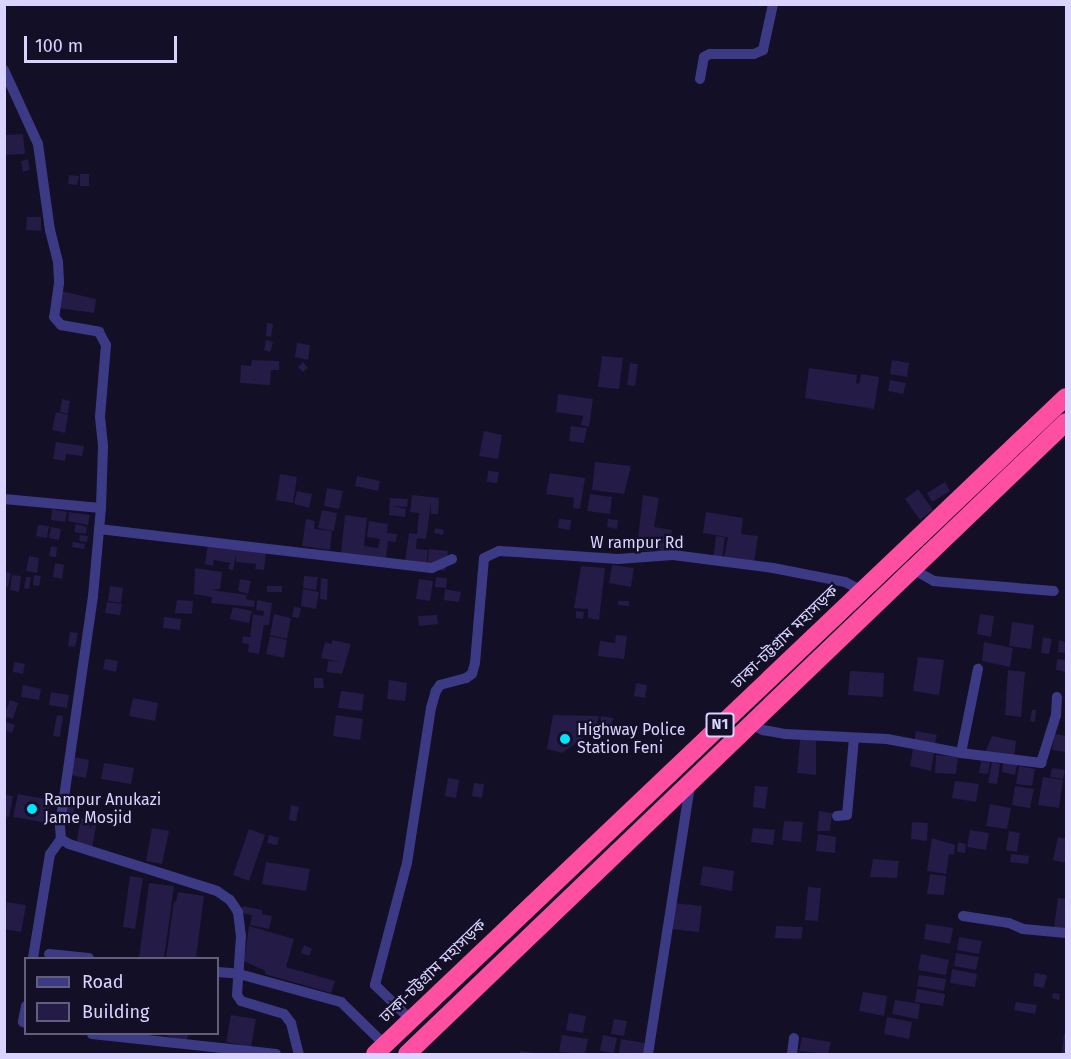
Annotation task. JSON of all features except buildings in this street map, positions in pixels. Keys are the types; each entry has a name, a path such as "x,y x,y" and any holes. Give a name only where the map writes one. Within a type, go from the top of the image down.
{"highway":[{"name":"ঢাকা-চট্টগ্রাম মহাসড়ক","path":"380,1049 1066,397"},
{"name":"N1","path":"407,1054 1066,422"}],"street":[{"path":"700,79 704,57 710,54 754,54 763,51 772,4"},
{"path":"4,70 38,144 50,230 58,262 54,317 61,325 99,332 106,345 100,417 103,447 101,508 93,596 60,826 61,839 50,854 33,957"},
{"path":"4,499 101,508"},
{"path":"99,529 432,568 452,559"},
{"name":"W rampur Rd","path":"410,1019 375,985 408,863 436,692 440,685 466,678 472,674 475,663 484,558 499,551 608,559 673,555 774,568 845,582 861,590"},
{"path":"914,570 934,581 1054,591"},
{"path":"961,753 978,669"},
{"path":"734,712 751,725 785,734 887,739 961,753 1041,763 1056,715 1057,697"},
{"path":"837,816 847,815 854,738"},
{"path":"648,1054 690,784"},
{"path":"61,839 69,844 218,891 230,900 238,912 241,936 237,995 241,1001 284,1014 291,1023 299,1054"},
{"path":"963,916 1009,923 1023,929 1066,933"},
{"path":"49,954 79,957"},
{"path":"219,972 239,974 341,1002 380,1049"},
{"path":"101,1035 276,1054"},
{"path":"792,1054 794,1038"}],"place":[{"name":"Highway Police Station Feni","path":"565,739"},
{"name":"Rampur Anukazi Jame Mosjid","path":"32,809"}]}
